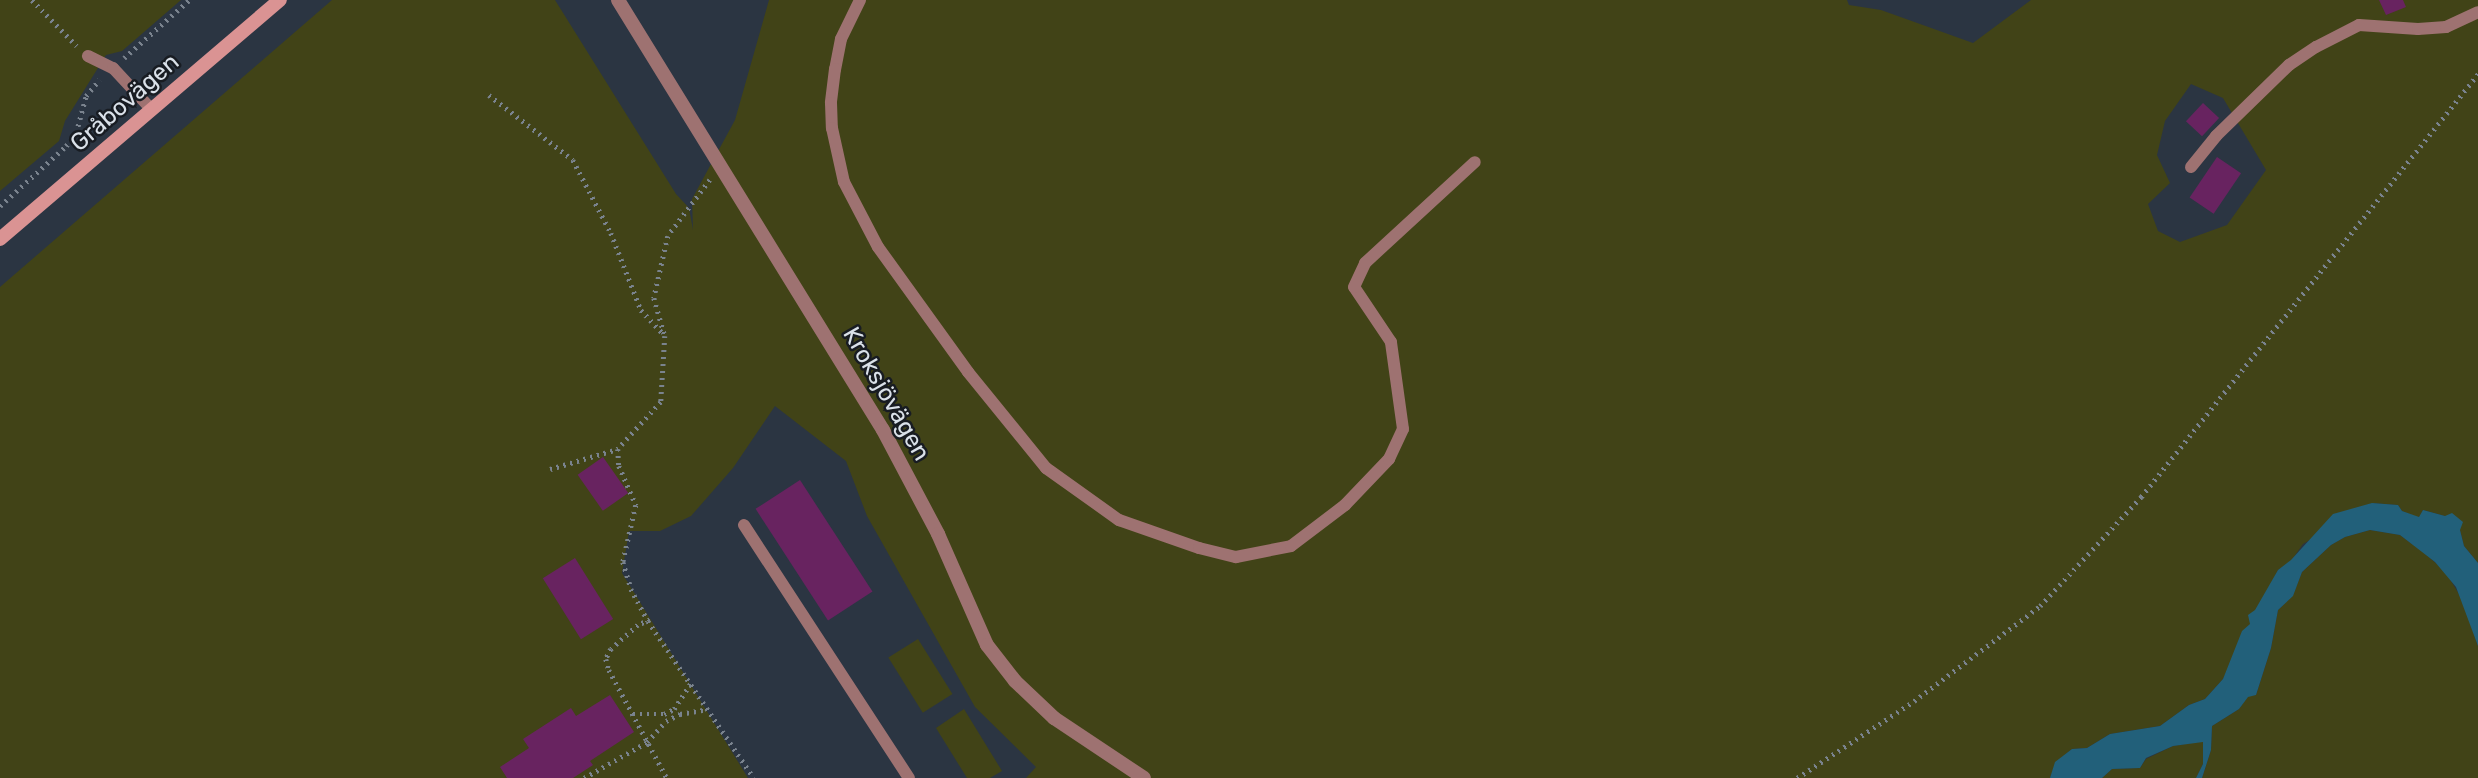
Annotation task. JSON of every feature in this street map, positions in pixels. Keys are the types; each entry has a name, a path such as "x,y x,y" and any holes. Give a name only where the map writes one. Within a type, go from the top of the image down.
{"main road":[{"name":"Gråbovägen","path":"0,239 280,0"}],"street":[{"name":"Kroksjövägen","path":"618,0 883,430 938,534 987,645 1015,681 1054,718 1144,778"}],"lane":[{"path":"860,0 841,39 831,103 832,128 844,182 855,209 878,247 968,372 1046,468 1119,520 1199,548 1236,557 1291,546 1345,505 1389,459 1403,429 1391,342 1354,287 1365,263 1475,162"},
{"path":"2190,167 2216,136 2289,65 2316,47 2359,25 2418,29 2446,27 2478,12"},
{"path":"88,56 113,68 152,110"},
{"path":"744,525 909,778"}],"path":[{"path":"32,0 88,56"},
{"path":"0,206 66,146 76,133 86,96 93,84 188,0"},
{"path":"1797,778 1914,701 2040,606 2140,497 2478,74"},
{"path":"489,95 573,160 611,233 641,310 665,336"},
{"path":"550,469 618,449 661,402 665,336 653,298 668,236 721,166"},
{"path":"618,449 618,466 636,505 623,562 631,589 690,684 754,778"},
{"path":"649,620 638,625 611,649 606,659 609,670 667,778"},
{"path":"632,714 664,714 674,709 690,684"},
{"path":"584,778 647,742 666,721 680,714 708,709"}],"shaded area":[{"path":"0,0 181,0 122,51 106,55 65,121 59,141 0,191"},
{"path":"332,0 555,0 676,194 689,208 693,230 692,199 735,120 769,0 1847,0 1849,5 1881,10 1973,43 2031,0 2478,0 2478,563 2464,546 2460,530 2445,516 2423,510 2419,518 2402,511 2398,505 2372,503 2303,544 2291,561 2278,570 2223,679 2205,699 2189,705 2160,726 2110,734 2087,748 2072,749 2056,762 2050,778 1026,778 1036,767 975,707 867,516 846,461 775,406 733,468 691,516 660,531 629,531 622,573 748,778 0,778 0,287","holes":["2191,84 2223,98 2266,170 2227,225 2180,242 2158,231 2148,204 2170,183 2157,155 2165,121"]},
{"path":"2370,530 2400,535 2423,552 2445,571 2463,601 2478,646 2478,778 2202,778 2211,750 2212,726 2239,709 2248,696 2256,695 2271,648 2278,610 2293,595 2302,572 2331,545 2345,537"},
{"path":"918,639 952,694 923,713 888,658"},
{"path":"964,709 1002,771 990,778 967,778 936,728"},
{"path":"2204,741 2203,764 2196,778 2102,778 2112,769 2140,768 2146,759 2173,746"}],"water":[{"path":"2372,503 2398,505 2402,511 2419,517 2423,510 2445,516 2452,513 2463,522 2460,530 2464,546 2478,563 2478,646 2456,587 2435,562 2400,535 2370,530 2345,537 2331,545 2302,572 2293,596 2278,610 2271,648 2256,695 2248,697 2239,709 2212,726 2211,750 2202,778 2196,778 2203,764 2203,742 2173,746 2146,758 2140,768 2112,769 2102,778 2050,778 2055,762 2072,749 2087,748 2110,734 2160,726 2189,705 2205,699 2223,679 2242,631 2250,624 2248,615 2255,610 2278,570 2291,560 2333,514"}],"building":[{"path":"2379,0 2403,0 2406,7 2386,15"},
{"path":"2203,103 2219,118 2202,136 2186,121"},
{"path":"2217,157 2241,173 2214,214 2190,198"},
{"path":"603,457 628,493 603,511 578,475"},
{"path":"800,480 872,592 828,620 756,509"},
{"path":"575,558 613,619 581,639 543,578"},
{"path":"610,695 634,732 590,761 593,765 573,778 507,778 500,767 529,748 523,739 571,708 576,716"}]}
